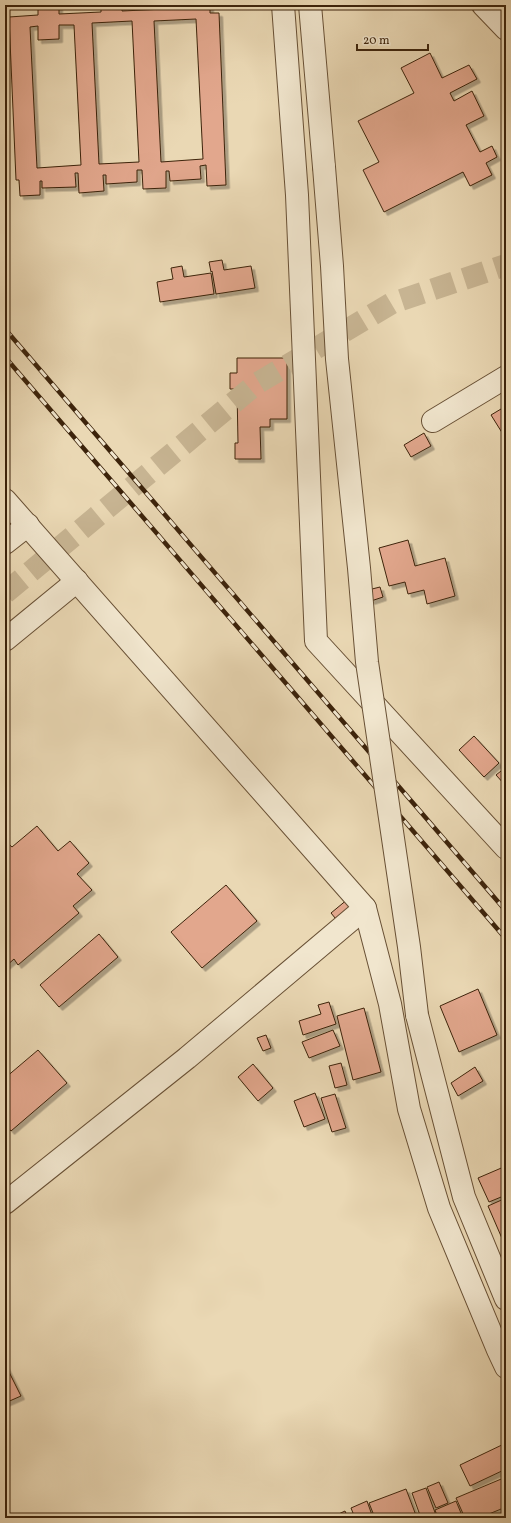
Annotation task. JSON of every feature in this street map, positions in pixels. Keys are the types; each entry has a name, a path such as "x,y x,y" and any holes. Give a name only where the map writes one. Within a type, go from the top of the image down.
{"street":[{"path":"283,5 298,196 316,641 506,848"},
{"path":"310,5 332,266 337,359 368,662 409,947 417,1015 464,1196 506,1299"},
{"path":"483,5 506,29"},
{"path":"432,421 506,377"},
{"path":"5,500 365,908 390,1004 409,1109 434,1192 465,1272 506,1367"},
{"path":"5,543 28,525"},
{"path":"5,640 77,581"},
{"path":"5,1203 187,1058 365,908"}],"building":[{"path":"38,5 59,5 59,14 101,12 101,5 122,5 122,11 165,9 165,5 185,5 185,8 199,7 199,5 210,5 210,13 219,13 226,185 207,186 206,165 200,166 201,179 170,181 169,171 166,171 166,188 143,189 142,170 137,170 137,182 106,184 106,175 103,175 104,191 79,193 78,173 75,173 76,187 42,188 42,181 40,181 40,195 20,196 19,180 16,180 9,17 38,15","holes":["196,19 203,159 161,162 154,21","132,21 139,162 99,164 92,23","59,25 74,25 81,165 37,168 30,27 38,26 38,40 59,39"]},
{"path":"430,53 442,78 469,65 477,79 450,93 454,101 472,91 484,116 466,125 480,152 492,146 497,157 486,163 492,175 470,186 463,172 384,212 363,170 379,162 358,121 414,93 401,68"},
{"path":"222,260 224,270 251,266 255,288 216,294 209,262"},
{"path":"182,266 184,277 211,273 214,294 160,302 157,282 173,279 171,268"},
{"path":"237,358 287,358 287,419 270,419 270,427 260,427 261,459 235,459 235,443 238,443 237,389 230,389 230,373 237,373"},
{"path":"506,406 506,439 491,415"},
{"path":"424,433 431,446 411,457 404,445"},
{"path":"408,540 415,566 445,558 455,596 427,604 424,590 408,594 405,582 389,586 379,548"},
{"path":"380,587 383,597 371,601 368,590"},
{"path":"474,736 499,763 484,777 459,750"},
{"path":"506,767 506,786 496,775"},
{"path":"37,826 58,851 70,841 89,863 77,874 92,890 73,906 79,913 18,965 14,959 5,967 5,841 12,847"},
{"path":"226,885 257,921 202,968 171,932"},
{"path":"354,894 363,904 340,924 331,913"},
{"path":"99,934 118,957 59,1007 40,985"},
{"path":"478,989 497,1035 459,1052 440,1006"},
{"path":"329,1002 336,1024 303,1035 299,1021 321,1014 318,1005"},
{"path":"364,1008 381,1072 353,1080 337,1016"},
{"path":"333,1030 340,1046 309,1058 302,1042"},
{"path":"266,1035 271,1048 263,1051 257,1038"},
{"path":"38,1050 67,1083 11,1131 5,1124 5,1078"},
{"path":"341,1063 347,1085 335,1088 329,1066"},
{"path":"253,1064 273,1088 258,1101 238,1077"},
{"path":"475,1067 483,1081 458,1096 451,1083"},
{"path":"315,1093 325,1119 304,1127 294,1101"},
{"path":"335,1094 346,1128 332,1132 321,1098"},
{"path":"506,1166 506,1195 489,1202 478,1178"},
{"path":"506,1198 506,1243 504,1243 488,1206"},
{"path":"5,1364 21,1396 5,1403"},
{"path":"506,1443 506,1469 470,1486 460,1465"},
{"path":"506,1477 506,1507 479,1518 465,1518 456,1498"},
{"path":"439,1482 448,1503 436,1508 427,1487"},
{"path":"426,1488 437,1518 421,1518 412,1493"},
{"path":"406,1489 417,1518 375,1518 369,1503"},
{"path":"367,1501 373,1518 355,1518 351,1508"},
{"path":"456,1501 463,1518 438,1518 435,1510"},
{"path":"345,1511 348,1518 330,1518"}],"tunnel":[{"path":"5,593 256,384 392,303 506,265"}],"railway":[{"path":"5,329 506,911"},
{"path":"5,357 506,939"}]}
